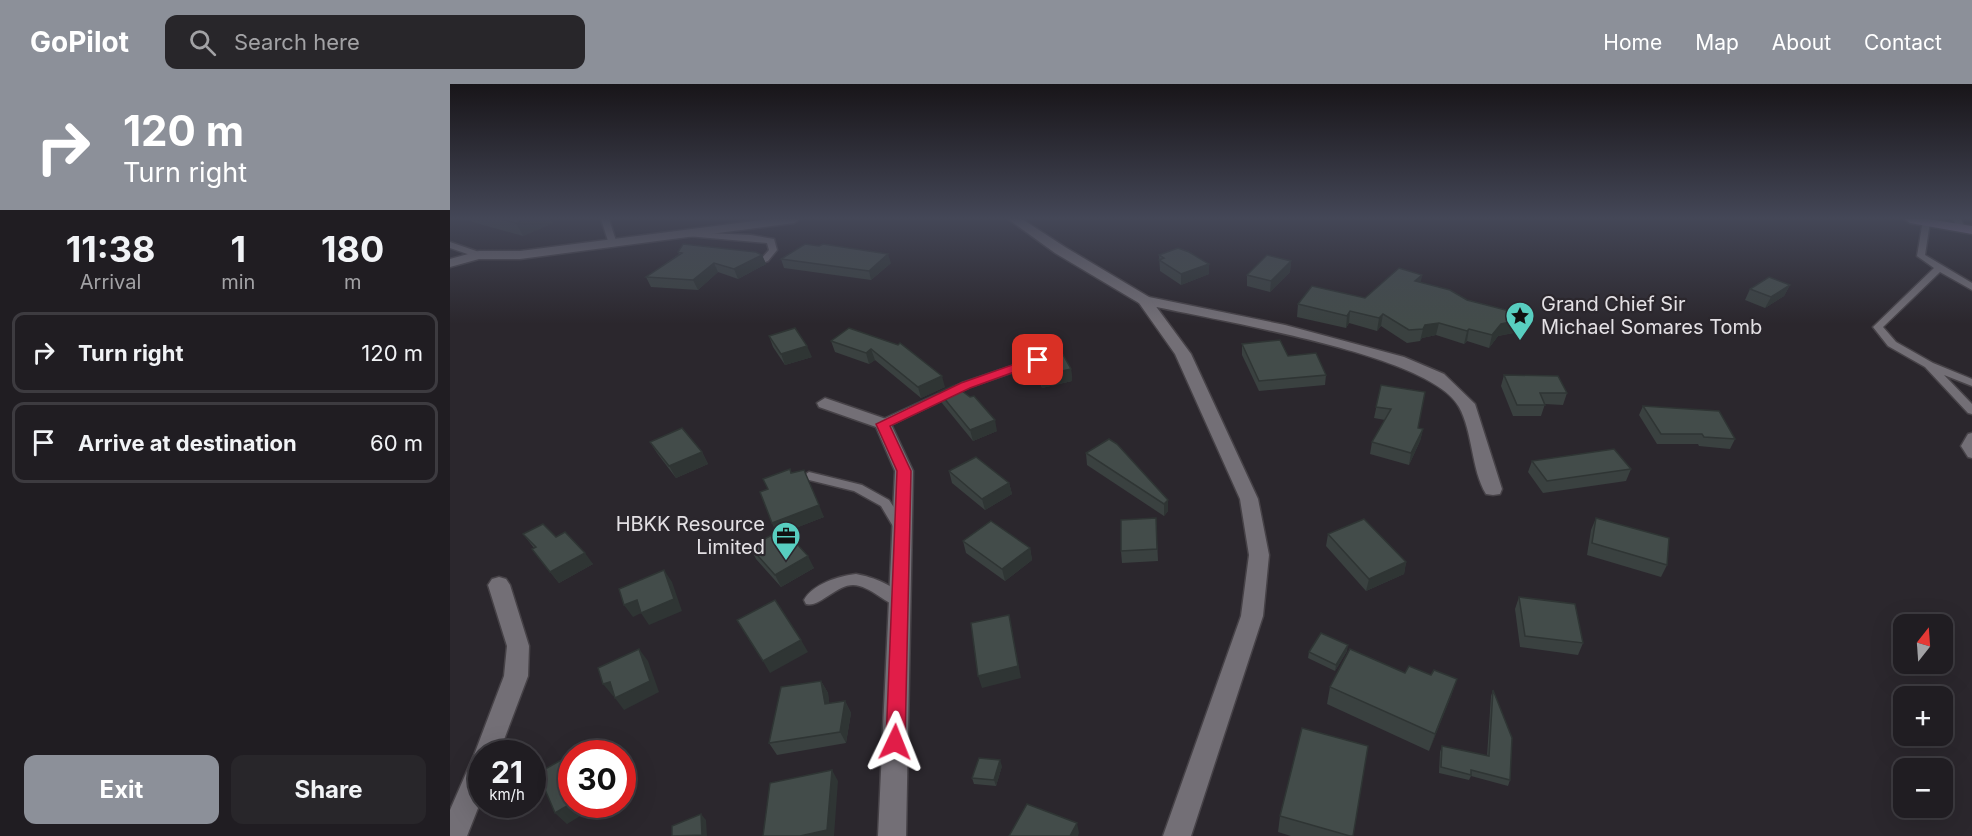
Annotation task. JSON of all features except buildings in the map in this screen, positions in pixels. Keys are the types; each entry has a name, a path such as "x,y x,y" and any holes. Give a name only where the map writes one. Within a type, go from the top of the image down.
{"street":[{"path":"450,263 479,255 526,254"},
{"path":"1067,254 1143,300 1280,328 1399,360 1438,377 1467,404 1493,489"},
{"path":"1143,300 1183,354 1193,375 1249,499 1259,555 1251,616 1177,836"},
{"path":"825,404 883,424 904,471 892,836"},
{"path":"491,740 516,676 518,646 499,585"},
{"path":"453,836 468,799"}],"lane":[{"path":"765,259 769,254"},
{"path":"1921,254 1972,286"},
{"path":"1940,267 1878,327 1892,344 1929,365 1972,383"},
{"path":"883,424 966,385 1038,360"},
{"path":"1929,365 1972,411"},
{"path":"1972,437 1967,446 1972,454"},
{"path":"809,476 858,488 885,503 902,531"},
{"path":"811,600 832,583 855,579 879,586 900,602"}],"place":[{"name":"Grand Chief Sir Michael Somares Tomb","path":"1520,342"},
{"name":"HBKK Resource Limited","path":"786,562"}],"route":[{"path":"895,742 904,471 883,424 966,385 1038,360"}]}
